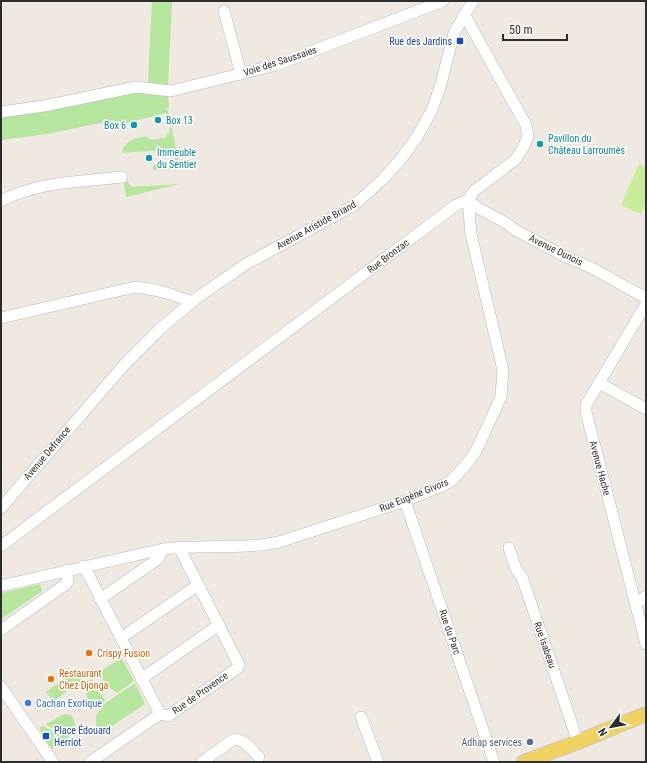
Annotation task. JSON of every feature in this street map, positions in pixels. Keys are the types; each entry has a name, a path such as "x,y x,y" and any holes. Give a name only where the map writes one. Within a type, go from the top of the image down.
{"main road":[{"path":"524,762 646,714"}],"street":[{"name":"Voie des Saussaies","path":"1,112 44,106 136,87 171,91 241,74 276,65 443,1"},
{"name":"Avenue Aristide Briand","path":"94,399 132,356 161,328 192,302 246,264 353,206 382,180 401,159 417,137 432,110 441,84 454,33 473,1"},
{"path":"224,11 241,74"},
{"name":"Rue Bronzac","path":"1,546 456,205 468,200 474,191 516,158 524,146 528,136 526,125 464,14"},
{"path":"1,201 25,190 50,184 122,177"},
{"name":"Avenue Dunois","path":"468,200 478,208 506,223 515,230 564,256 590,267 646,298"},
{"name":"Rue Eugène Givors","path":"1,586 163,549 179,547 260,546 279,542 405,501 442,486 452,480 476,451 500,397 503,370 471,234 468,200"},
{"path":"1,318 135,287 153,288 192,302"},
{"name":"Avenue Hache","path":"646,304 586,405 586,412 646,644"},
{"path":"599,383 646,409"},
{"name":"Avenue Defrance","path":"1,508 94,399"},
{"name":"Rue du Parc","path":"405,501 494,762"},
{"name":"Rue de Provence","path":"90,762 160,714 168,716 238,668 239,663 179,547"},
{"name":"Rue Isabeau","path":"509,548 516,569 522,577 578,742"},
{"path":"100,599 158,559 163,549"},
{"path":"84,566 160,714"},
{"path":"1,630 66,584 68,580 67,570"},
{"path":"120,638 198,585"},
{"path":"636,604 646,596"},
{"path":"141,678 219,625"},
{"path":"1,687 53,762"},
{"path":"361,717 378,762"},
{"path":"202,762 234,739 238,738 259,757"}],"green space":[{"path":"152,1 172,1 168,86 148,82"},
{"path":"139,93 168,95 169,107 167,108 171,123 168,123 166,113 115,126 114,120 47,134 1,140 1,117 53,110 126,94"},
{"path":"169,128 172,128 176,149 122,153 127,143 134,139 146,136 151,140 167,137 166,134 170,133"},
{"path":"175,152 177,152 180,169 153,170 153,165 175,164 177,160 175,160"},
{"path":"639,164 646,167 646,202 641,214 621,205"},
{"path":"128,182 131,187 180,184 126,197 124,183"},
{"path":"40,584 42,591 1,619 1,593"},
{"path":"121,657 134,681 117,693 104,681 102,678 102,671"},
{"path":"75,671 82,681 53,701 46,692"},
{"path":"91,679 105,701 97,706 90,703 87,697 86,682"},
{"path":"135,683 145,704 97,736 96,716 99,711 103,710 100,707"},
{"path":"64,714 71,715 75,723 75,727 72,734 62,742 53,729 46,724"},
{"path":"43,726 51,730 61,743 52,749 41,734 40,727"}],"place":[{"name":"Rue des Jardins","path":"460,41"},
{"name":"Box 13","path":"158,120"},
{"name":"Box 6","path":"134,125"},
{"name":"Pavillon du Château Larroumès","path":"540,144"},
{"name":"Immeuble du Sentier","path":"149,158"},
{"name":"Crispy Fusion","path":"89,653"},
{"name":"Restaurant Chez Djonga","path":"51,679"},
{"name":"Cachan Exotique","path":"28,703"},
{"name":"Place Édouard Herriot","path":"46,736"},
{"name":"Adhap services","path":"530,742"}]}
